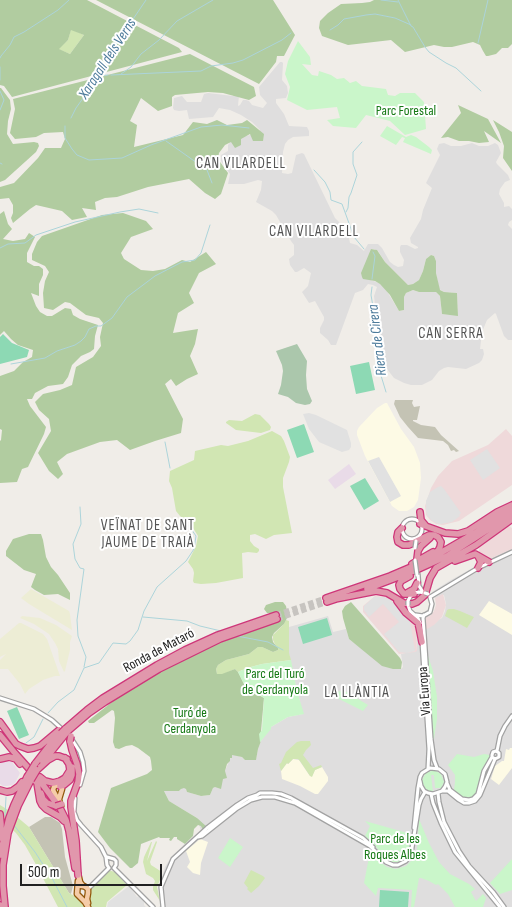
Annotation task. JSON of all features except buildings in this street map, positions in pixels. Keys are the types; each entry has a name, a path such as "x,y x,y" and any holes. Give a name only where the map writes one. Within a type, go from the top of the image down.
{"highway":[{"path":"420,524 449,534 463,533 497,512 512,507"},
{"path":"341,592 390,576 430,559 475,534 512,507"},
{"path":"420,512 422,521 430,528"},
{"path":"335,599 384,583 430,564 512,514"},
{"path":"402,528 399,530 397,537 398,542 403,545 409,545 430,535 438,537 441,542 438,551 326,600 372,591 383,592 406,603 412,604 420,601 425,595 434,570 476,545 512,519"},
{"path":"416,593 404,594 400,589 401,582 469,544 490,531 494,526"},
{"path":"432,538 438,540 438,549 415,560 425,541 432,538"},
{"path":"434,570 475,554 489,562"},
{"path":"464,558 474,555 478,557 481,562 478,568"},
{"path":"415,575 401,584 401,588 406,593 411,592 417,582"},
{"path":"392,596 406,613 418,623 422,642"},
{"name":"Ronda de Mataró","path":"276,617 220,639 159,669 128,687 76,727 64,733 91,704 157,665 226,632 276,617"},
{"path":"0,722 12,740 25,748 31,749 40,746 64,733"},
{"path":"0,730 32,772 45,801 50,805 59,805 68,799 76,783 78,768"},
{"path":"64,733 72,750 79,777 71,807 78,875"},
{"path":"0,842 32,772 52,742 64,733"},
{"path":"0,734 52,796 69,831 75,868"},
{"path":"0,790 7,792 15,789 32,772 51,758 59,756 65,758 72,765 70,780 66,784 57,786 44,783 32,772"},
{"path":"0,759 6,757 16,760 34,778 42,805 46,810 60,816 65,823 74,857"},
{"path":"32,772 45,781 60,782 68,775 70,770 65,758"},
{"path":"0,814 5,832 3,864 5,907"},
{"path":"0,855 5,832"}],"main road":[{"path":"59,805 62,790 57,786 53,789 59,805 68,823 78,875 87,895 88,907"},
{"path":"55,794 61,793"},
{"path":"75,868 83,887"},
{"path":"83,887 76,891 88,907"},
{"path":"81,897 87,895"}],"street":[{"path":"414,541 421,534 420,524 411,520 405,523 402,528 405,535 414,541 416,593"},
{"path":"405,535 414,538 419,536 421,532"},
{"path":"416,593 427,594 512,552"},
{"path":"415,575 419,586 408,602 411,612 415,615 420,616 430,612 432,602 427,594"},
{"name":"Via Europa","path":"415,615 420,623 422,642 429,749 428,769"},
{"name":"Via Europa","path":"424,615 431,736 437,768"},
{"path":"0,698 20,704 47,716 58,724 74,743 82,758 84,771 74,799 74,812 81,825 101,847 108,859 107,865 109,868"},
{"path":"415,831 415,813 422,773 428,769 437,768 445,774 450,790 462,799 473,799 478,794 484,770 494,758 499,758 500,755 497,751 500,736 512,716"},
{"path":"420,781 425,792 431,794 448,791 464,803 475,801 480,796 494,758 492,753 497,751"},
{"path":"442,791 446,782"},
{"path":"198,837 246,801 263,793 274,793 294,799 366,841 383,860 398,865 406,861 412,852 419,805 425,792"},
{"path":"438,793 444,822 458,851 493,892 502,907"},
{"path":"431,794 440,823 455,852 502,907"},
{"path":"163,907 161,887 171,862 175,857 237,805 248,798 259,796"},
{"path":"204,834 206,830"},
{"path":"108,859 116,861 114,868"},
{"path":"83,887 109,868 114,868 153,907"}],"shaded area":[{"path":"282,62 282,80 287,86 288,93 286,98 276,99 276,103 284,114 289,126 307,127 309,131 309,136 293,137 285,144 282,173 292,173 296,155 304,154 335,218 339,222 342,235 349,238 350,243 357,245 364,251 368,244 378,244 390,262 398,267 403,266 404,260 400,252 401,245 407,245 415,249 418,248 411,243 410,238 421,219 432,188 426,183 440,155 437,149 439,144 461,146 472,143 479,146 488,146 495,143 498,145 501,153 496,162 510,180 505,182 499,194 504,207 509,206 512,209 512,220 508,225 512,229 512,340 508,340 504,336 495,313 487,320 482,332 480,349 483,349 484,354 479,363 466,369 444,368 432,380 422,385 404,383 394,378 383,364 374,296 377,287 368,284 363,290 355,293 336,345 331,345 320,333 324,317 315,301 309,303 302,292 308,286 311,273 304,268 295,272 290,265 289,259 294,255 294,245 276,215 256,202 261,190 262,181 228,184 230,174 221,161 221,155 228,151 228,145 232,140 260,133 260,130 252,122 230,110 219,108 213,117 189,119 187,110 179,111 173,108 174,98 182,96 187,102 201,102 204,94 208,93 239,95 238,106 243,100 246,100 252,105 263,108 267,103 260,95 259,87","holes":["371,249 378,251 385,262 408,285 419,280 426,259 431,255 434,256 439,289 444,292 457,293 458,315 442,314 440,296 436,292 413,290 406,293 404,297 404,310 399,311 385,288 371,280"]},
{"path":"395,400 413,400 414,407 420,406 417,420 413,421 421,425 435,427 459,451 451,451 443,441 418,438 400,417 394,404"},
{"path":"387,403 401,429 414,447 420,463 421,478 418,500 414,507 407,511 399,511 392,506 365,456 357,435 359,427 377,408"},
{"path":"309,413 347,430 351,443 349,450 342,452 319,442 309,429 303,414"},
{"path":"506,429 512,436 512,485 459,521 443,525 436,524 430,520 426,515 425,506 431,488 438,476 452,461 488,445"},
{"path":"487,449 500,468 483,480 470,460"},
{"path":"379,457 401,496 390,502 368,461"},
{"path":"349,464 356,474 335,489 328,480"},
{"path":"441,486 461,513 452,522 441,524 431,520 427,515 426,501 430,492"},
{"path":"508,525 512,528 512,549 487,560 479,552 481,544"},
{"path":"512,549 512,907 159,907 161,905 159,886 165,867 171,857 201,831 197,818 169,801 164,791 179,791 182,788 186,788 187,792 201,796 210,795 225,771 232,754 245,760 256,759 261,741 271,727 288,717 303,714 289,654 289,627 328,616 333,632 346,629 349,639 361,648 401,669 403,667 401,654 417,650 416,630 442,618 445,611 444,595 435,598 432,592 487,560"},
{"path":"443,594 446,605 442,617 427,629 416,630 417,651 415,652 399,654 363,612 363,606 375,596 387,597 401,610 416,619 425,618 434,611 436,605 435,598"},
{"path":"374,597 384,597 391,600 410,621 415,651 399,652 384,634 399,622 383,604 369,617 364,610 364,606"},
{"path":"489,601 512,614 512,635 479,615"},
{"path":"512,748 512,768 499,785 491,779 495,766 504,761 506,749 509,750"},
{"path":"293,759 299,760 310,776 312,776 315,770 322,767 328,777 328,781 318,794 282,779 281,771"},
{"path":"5,761 12,762 20,773 15,783 3,786 0,784 0,763"},
{"path":"45,817 51,817 60,823 65,857 73,886 71,894 29,827"},
{"path":"200,839 208,842 201,863 200,875 193,873 187,867 190,862 186,851"},
{"path":"129,886 137,897 139,896 144,902 146,907 107,907 108,902"}],"green space":[{"path":"0,0 87,0 179,48 182,52 12,97 4,86 0,85","holes":["71,30 84,35 70,54 59,49 68,40"]},
{"path":"96,0 273,0 295,35 284,56 277,56 276,62 259,84"},
{"path":"374,0 512,0 512,44 508,48 502,48 496,54 486,56 480,45 473,42 452,47 434,45 405,52 391,40 348,45 322,36 319,28 320,21 341,4 362,3"},
{"path":"71,29 84,35 70,54 58,49 68,40"},
{"name":"Parc Forestal","path":"298,41 310,57 311,65 302,64 312,75 318,76 319,71 337,79 344,78 350,83 356,81 362,86 386,89 388,95 395,96 400,93 415,93 424,102 426,129 405,135 390,121 366,115 356,128 333,126 327,120 340,118 337,107 307,110 287,100 290,87 285,74 288,61"},
{"path":"190,54 254,87 256,96 249,100 223,93 208,92 175,95 172,97 172,106 158,111 141,98 130,121 137,125 134,147 183,135 193,122 207,124 217,120 227,125 242,123 247,120 264,134 263,141 253,141 250,134 241,139 241,145 235,148 231,142 225,145 219,153 218,159 228,173 221,194 215,199 189,179 148,187 117,197 105,198 95,202 96,210 82,208 87,217 72,220 62,211 36,205 13,223 11,218 13,205 9,198 0,199 0,187 14,183 45,148 61,148 65,139 63,132 44,133 36,137 15,139 10,133 15,109 13,99"},
{"path":"0,88 10,100 11,109 7,134 13,144 34,142 38,143 39,146 36,152 5,180 0,182"},
{"path":"458,105 488,119 501,143 484,131 489,142 479,143 459,141 448,137 441,138 461,113"},
{"path":"493,120 512,132 512,171 503,158 504,146"},
{"name":"Parc Forestal","path":"387,126 406,137 411,135 416,137 432,150 431,154 403,142 405,138 402,137 396,145 380,136"},
{"path":"4,211 8,224 12,229 3,239 13,241 25,239 29,233 35,237 27,253 27,262 43,269 43,275 39,284 39,296 31,293 40,312 47,316 52,316 65,308 71,309 73,315 98,325 94,349 81,356 72,365 68,377 63,384 48,386 35,393 32,399 27,399 46,427 44,434 28,467 22,469 17,482 0,483 0,441 2,430 0,429 0,376 14,371 23,362 32,357 33,350 18,345 4,331 0,335 0,214"},
{"path":"123,213 146,221 153,229 131,237 121,253 124,259 141,270 165,269 182,260 190,262 206,252 216,264 199,273 189,293 194,303 178,313 173,333 198,329 190,356 198,374 176,386 171,379 165,384 183,419 181,433 130,450 117,440 100,442 67,454 57,462 63,474 58,479 49,471 38,453 51,431 49,419 39,410 35,402 43,394 72,385 76,367 93,357 101,346 100,337 103,323 99,318 86,315 70,303 65,302 53,310 44,308 43,293 49,272 45,266 32,260 32,254 42,236 102,215"},
{"path":"371,249 377,250 385,262 408,285 419,280 426,259 431,255 434,256 440,290 457,293 458,316 442,314 440,296 436,292 413,290 406,293 404,297 404,310 399,311 390,295 380,284 363,279 362,277 361,273"},
{"path":"3,334 12,343 29,350 27,357 0,364 0,337"},
{"path":"297,344 307,361 307,389 312,401 310,404 305,405 296,403 288,397 278,394 283,371 276,351"},
{"path":"369,362 375,390 356,394 350,366"},
{"path":"255,414 260,415 269,424 270,430 261,433 236,430 226,423 229,420 242,421"},
{"path":"304,424 314,452 297,458 287,430"},
{"path":"272,431 281,436 290,457 283,478 283,487 292,533 274,535 266,539 255,534 250,535 250,541 259,551 257,553 242,553 243,578 216,583 194,583 193,569 188,562 196,546 198,536 190,523 176,511 169,481 170,471 194,460 195,451 248,441"},
{"path":"365,478 379,501 364,510 350,486"},
{"path":"29,534 41,534 46,557 70,593 70,600 58,594 44,595 35,590 31,587 36,574 24,570 6,556 6,551 13,539"},
{"path":"31,589 69,611 72,630 21,598"},
{"name":"Turó de Cerdanyola","path":"283,602 287,611 287,618 284,624 272,637 278,650 273,652 258,647 249,654 226,660 218,665 216,669 217,674 222,674 235,669 248,692 264,698 261,741 256,760 245,760 242,757 232,755 225,771 227,778 223,779 221,789 213,788 210,795 201,796 187,792 184,788 179,791 164,791 169,801 197,818 207,827 203,830 198,825 194,829 193,836 185,844 177,839 177,837 174,837 171,841 169,840 170,838 159,837 141,844 138,863 130,868 110,848 98,832 111,788 147,774 152,770 150,757 132,745 119,749 115,748 113,742 114,711 112,710 94,723 89,723 88,721 131,687 177,662 219,642 275,622 276,613 267,613 264,609 266,605"},
{"path":"351,602 400,658 402,662 401,669 382,666 349,639 342,611"},
{"path":"449,609 454,609 474,617 467,628 445,616"},
{"path":"22,616 40,618 56,625 72,636 64,672 59,661 58,649 49,634 34,624 20,618"},
{"path":"327,618 332,635 303,644 298,627"},
{"path":"286,620 289,621 289,653 291,660 262,664 238,672 235,669 224,674 217,674 216,669 218,665 226,660 249,654 258,647 273,652 278,650 273,640 273,635"},
{"path":"19,623 43,634 47,639 60,676 43,680 25,694 8,669 0,669 0,660 6,654 0,657 0,639"},
{"path":"427,656 433,671 437,697 437,719 434,739 432,738"},
{"name":"Parc del Turó de Cerdanyola","path":"291,660 304,714 288,717 271,727 260,742 259,734 262,730 264,698 248,692 238,672 262,664"},
{"path":"345,691 368,705 363,711 337,698 331,692"},
{"path":"17,707 29,735 19,739 7,711"},
{"path":"310,741 311,745 303,755 313,768 321,765 322,767 315,770 312,777 298,759 293,759 287,763 281,771 279,764 286,752 297,742"},
{"path":"457,754 474,757 484,754 491,757 483,767 475,795 469,798 463,798 454,790 455,775 448,765"},
{"path":"434,770 441,774 444,782 441,788 435,788 434,775 431,775 433,792 425,788 422,781 426,773"},
{"path":"0,805 29,827 69,893 80,899 86,907 58,907 25,845 16,833 0,819"},
{"path":"419,819 439,862 450,874 475,889 471,892 476,901 483,894 486,898 483,907 455,907 448,894 438,884 436,885 421,878 419,878 414,907 411,907 412,890 378,888 376,896 364,883 370,852 387,867 396,869 406,866 412,860 417,850"},
{"name":"Parc de les Roques Albes","path":"365,821 411,834 407,857 397,862 391,862 386,859 365,836 370,826"},
{"path":"230,838 243,847 230,867 218,858"},
{"path":"156,841 150,862 151,865 162,872 157,887 160,901 153,890 155,881 146,874 143,862 151,842 147,861"},
{"path":"512,859 512,890 500,894 490,883"},
{"path":"108,870 115,872 127,885 107,902 106,907 91,907 88,899 90,889"},
{"path":"251,870 265,878 251,893 244,883"},
{"path":"380,890 409,892 408,907 379,907"}],"waterway":[{"path":"0,58 14,37 58,10 69,0"},
{"name":"Xaragall dels Verns","path":"71,118 96,80 106,59 146,0"},
{"path":"121,74 131,67 141,54 159,40 177,21 213,0"},
{"path":"381,0 398,2"},
{"path":"398,0 411,26 429,52 456,68 481,91"},
{"path":"478,43 488,0"},
{"path":"330,30 344,19 375,14 395,18 411,25"},
{"path":"111,75 201,71 211,66 243,60 282,40 291,33"},
{"path":"0,67 0,80"},
{"path":"99,76 108,75"},
{"path":"0,91 4,100 0,110"},
{"path":"65,126 65,138 72,149 77,155 89,160 122,158 151,145 201,127 222,125 249,128"},
{"path":"166,141 207,170 212,183"},
{"name":"Riera de Cirera","path":"346,212 357,175 353,164 353,152 362,142"},
{"name":"Riera de Cirera","path":"314,170 325,182 330,192 331,200 342,204 354,237 364,249"},
{"path":"0,248 8,244 25,243 36,235 75,222 120,212 139,209 158,213"},
{"path":"11,364 45,358 81,341 89,329 101,326 112,318 127,297 155,276 182,262 195,260 201,253 210,225"},
{"name":"Riera de Cirera","path":"372,279 375,256 373,252"},
{"name":"Riera de Cirera","path":"372,287 371,295 375,318 379,369 386,392"},
{"path":"165,442 170,468"},
{"path":"80,507 81,524 73,544 75,559 80,568 84,569 77,620 78,636 86,657 84,667"},
{"path":"48,713 58,702 74,690 84,668 99,663 113,643 126,644 130,641 138,630 144,611 157,587 186,561 194,549 196,536 189,526"},
{"path":"143,617 187,621 221,631"},
{"path":"237,636 268,642 283,650"},
{"path":"26,743 34,737 43,719"},
{"path":"5,816 6,797"},
{"path":"13,824 35,852 67,907"}],"tunnel":[{"path":"276,615 326,598"},
{"path":"277,619 327,602"}],"district":[{"name":"CAN VILARDELL","path":"241,164"},
{"name":"CAN VILARDELL","path":"314,232"},
{"name":"CAN SERRA","path":"451,334"},
{"name":"VEÏNAT DE SANT JAUME DE TRAIÀ","path":"148,534"},
{"name":"LA LLÀNTIA","path":"357,693"}]}
